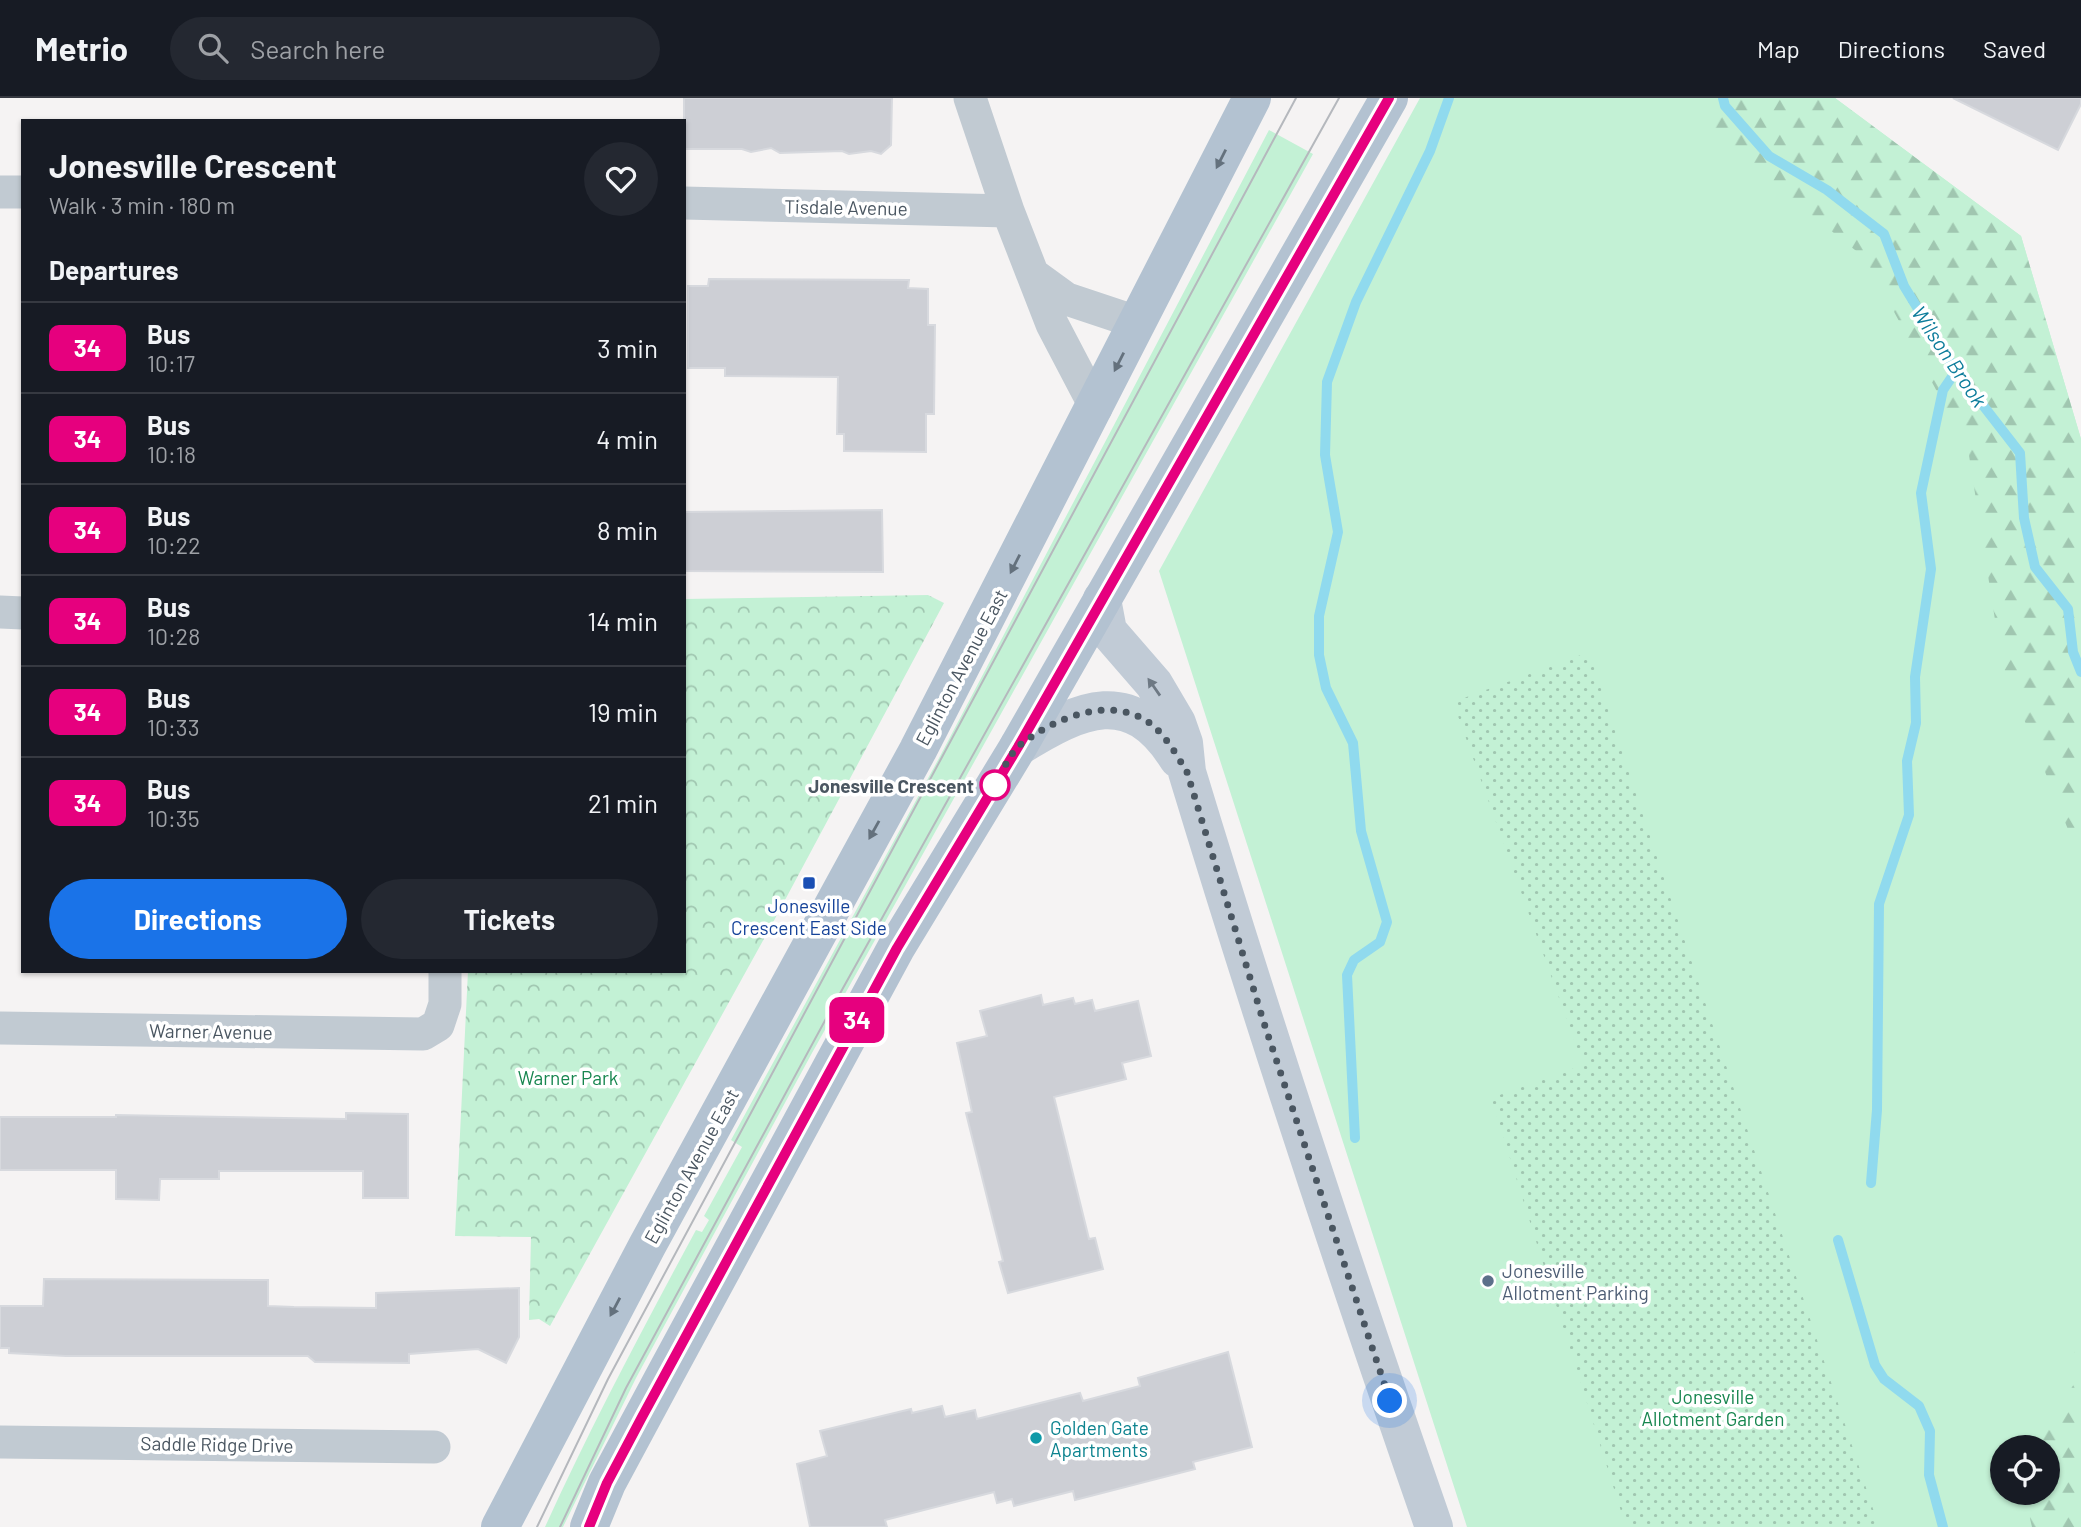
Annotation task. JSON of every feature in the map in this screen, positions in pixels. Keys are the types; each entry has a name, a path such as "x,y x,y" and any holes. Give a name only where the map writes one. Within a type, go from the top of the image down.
{"main road":[{"name":"Eglinton Avenue East","path":"500,1527 647,1246 911,762 1096,408 1252,98"},
{"path":"589,1527 607,1483 877,983 1018,747 1389,98"}],"street":[{"path":"970,98 1008,211 1052,324 1096,408"},
{"path":"0,192 21,192"},
{"name":"Tisdale Avenue","path":"686,204 1008,211"},
{"path":"1034,275 1066,299 1139,323"},
{"path":"1102,599 1108,631 1154,684 1177,723 1184,743 1187,772 1246,968 1333,1237 1434,1527"},
{"path":"0,612 21,612"},
{"path":"1018,747 1076,714 1111,711 1128,713 1150,723 1164,737 1187,772"},
{"name":"Warner Avenue","path":"0,1028 423,1034 438,1025 445,1004 446,973"},
{"name":"Saddle Ridge Drive","path":"0,1441 434,1447"}],"green space":[{"path":"1420,98 1835,98 2021,236 2081,439 2081,1527 1467,1527 1159,571"},
{"path":"1716,98 1835,98 2021,236 2081,439 2081,862 2002,664 1968,449 1865,258 1704,129"},
{"path":"1269,130 1313,154 812,1053 636,1378 563,1527 545,1527 599,1414 696,1230 702,1232 709,1220 704,1216 742,1147 731,1140 938,760"},
{"name":"Warner Park","path":"928,595 944,603 770,928 550,1326 539,1319 529,1320 531,1237 455,1236 468,973 686,973 686,599"},
{"name":"Jonesville Allotment Garden","path":"1589,652 1879,1527 1626,1527 1491,1098 1583,1065 1453,702"},
{"path":"2081,1237 2081,1527 2032,1527 2027,1505 2060,1505 2060,1435 2041,1435 2074,1384 2077,1243"}],"building":[{"path":"684,98 892,98 891,145 881,154 871,151 849,154 842,151 780,153 771,148 751,152 742,149 686,149"},
{"path":"1953,98 2081,98 2081,104 2058,150"},
{"path":"709,279 909,280 908,288 928,289 928,325 935,325 934,414 926,414 926,452 844,451 844,434 837,434 838,377 725,376 725,368 688,368 688,286 708,286"},
{"path":"882,510 883,572 686,571 686,512"},
{"path":"1041,995 1043,1005 1073,998 1075,1004 1092,1000 1095,1011 1138,1001 1151,1056 1122,1063 1126,1079 1054,1097 1089,1239 1095,1238 1103,1269 1008,1293 999,1262 1003,1261 966,1113 972,1112 957,1043 987,1036 980,1011"},
{"path":"346,1113 408,1114 408,1198 363,1198 363,1171 219,1171 219,1179 160,1179 159,1200 116,1199 116,1170 0,1170 0,1117 116,1115 346,1119"},
{"path":"44,1279 268,1280 268,1306 294,1307 376,1308 376,1293 519,1288 519,1337 506,1363 478,1349 409,1354 409,1363 315,1362 308,1356 66,1356 9,1353 9,1348 0,1348 0,1306 43,1306"},
{"name":"Golden Gate Apartments","path":"1228,1352 1252,1447 1193,1462 1195,1469 1075,1500 1073,1491 1014,1506 1012,1499 997,1503 994,1492 885,1520 887,1527 810,1527 797,1464 827,1456 820,1431 911,1409 912,1413 942,1406 945,1417 975,1410 977,1419 1080,1393 1083,1401 1140,1386 1138,1378"}],"waterway":[{"path":"1355,1138 1347,975 1354,960 1380,942 1387,922 1361,831 1353,743 1326,688 1319,655 1319,616 1338,532 1325,455 1327,382 1356,302 1430,151 1449,98"},
{"name":"Wilson Brook","path":"1723,98 1725,106 1769,156 1827,190 1884,234 1904,286 1954,368 2020,453 2024,518 2035,567 2068,609 2073,652 2081,672"},
{"path":"1871,1183 1877,1110 1879,904 1909,815 1907,761 1916,723 1915,677 1931,569 1921,493 1943,390 1956,371"},
{"path":"1838,1240 1875,1365 1884,1379 1919,1406 1930,1431 1929,1475 1943,1527"}],"tram line":[{"path":"537,1527 608,1379 1296,98"},
{"path":"560,1527 626,1388 828,1015 1339,98"}],"bus line":[{"name":"34","path":"589,1527 607,1483 642,1417 897,948 1018,747 1389,98"}],"place":[{"name":"Jonesville Crescent","path":"995,785"},
{"name":"Jonesville Crescent East Side","path":"809,883"},
{"name":"Jonesville Allotment Parking","path":"1488,1281"},
{"name":"Golden Gate Apartments","path":"1036,1438"}],"route":[{"path":"995,785 991,791 1018,747 1054,724 1076,714 1096,711 1128,713 1150,723 1164,737 1187,772 1263,1020 1390,1401"}]}
